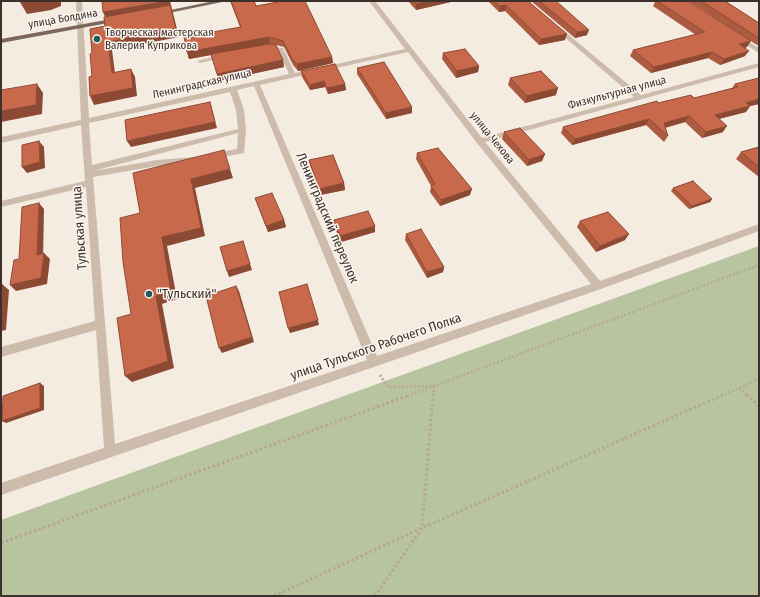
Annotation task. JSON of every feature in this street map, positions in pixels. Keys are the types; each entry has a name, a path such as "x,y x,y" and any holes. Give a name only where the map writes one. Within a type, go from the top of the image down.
{"main road":[{"path":"155,13 224,1"},
{"name":"улица Болдина","path":"1,41 125,19"}],"street":[{"name":"Тульская улица","path":"79,1 85,121 110,453"},
{"name":"улица Чехова","path":"372,1 408,50 480,141 598,286"},
{"path":"549,22 640,98"},
{"path":"733,34 759,51"},
{"path":"254,50 270,47 281,49 293,75"},
{"name":"Ленинградская улица","path":"1,140 408,50"},
{"path":"200,61 231,55"},
{"name":"Физкультурная улица","path":"480,141 759,65"},
{"name":"Ленинградский переулок","path":"256,83 374,363"},
{"path":"89,176 157,163 192,160 241,151 242,130 240,110 233,89"},
{"path":"1,204 242,130"},
{"name":"улица Тульского Рабочего Полка","path":"1,489 598,286 759,227"},
{"path":"1,352 100,324"}],"path":[{"path":"1,543 434,386 759,265"},
{"path":"374,363 388,387 434,386"},
{"path":"274,596 422,528 759,380"},
{"path":"375,596 422,528 434,386"},
{"path":"739,388 759,406"}],"green space":[{"path":"759,246 759,596 1,596 1,520"}],"building":[{"path":"102,1 168,1 103,12"},
{"path":"231,1 254,1 256,6 283,1 305,1 332,57 297,64 292,59 283,41 269,37 187,52 184,37 241,27"},
{"path":"413,1 430,1 416,4"},
{"path":"494,1 528,1 567,34 541,39 506,5 500,6"},
{"path":"539,1 556,1 589,30 577,32"},
{"path":"657,1 688,1 751,41 739,44 749,51 724,59 712,52 654,67 633,50 705,32"},
{"path":"701,1 725,1 759,23 759,38"},
{"path":"170,5 176,29 108,42 112,73 131,69 133,88 90,96 89,77 92,76 90,54 92,53 90,29 105,26 104,17"},
{"path":"269,44 276,45 283,60 217,74 211,54"},
{"path":"465,49 479,66 457,71 443,53"},
{"path":"384,62 412,107 386,113 357,68"},
{"path":"335,64 345,84 327,88 324,81 310,85 301,71"},
{"path":"541,71 558,88 527,96 510,78"},
{"path":"759,78 759,99 746,103 750,106 715,115 727,126 706,132 689,116 664,123 668,136 649,119 575,139 563,127 657,101 658,103 691,95 694,98 738,87 735,84"},
{"path":"37,84 36,105 1,111 1,90"},
{"path":"210,102 215,122 127,141 125,120"},
{"path":"520,128 545,154 529,160 504,132"},
{"path":"39,141 40,162 22,167 22,145"},
{"path":"759,147 759,167 741,152"},
{"path":"438,148 472,189 441,200 431,186 435,184 417,153"},
{"path":"224,150 230,169 191,179 201,228 162,237 171,292 156,296 168,361 125,376 117,318 131,314 123,262 120,218 140,213 133,173"},
{"path":"333,155 344,183 319,189 309,160"},
{"path":"693,181 712,199 692,206 673,188"},
{"path":"272,193 284,220 266,226 255,198"},
{"path":"39,203 37,255 44,253 41,278 10,285 14,260 19,259 22,207"},
{"path":"368,211 375,226 340,236 334,220"},
{"path":"608,212 629,234 600,246 580,221"},
{"path":"421,229 444,267 427,272 406,234"},
{"path":"243,241 250,264 227,271 220,247"},
{"path":"307,284 318,320 288,328 279,292"},
{"path":"236,286 252,337 219,348 206,296"},
{"path":"40,383 40,408 2,421 3,396"}],"place":[{"name":"Творческая мастерская Валерия Куприкова","path":"97,39"},
{"name":"\"Тульский\"","path":"149,294"}]}
